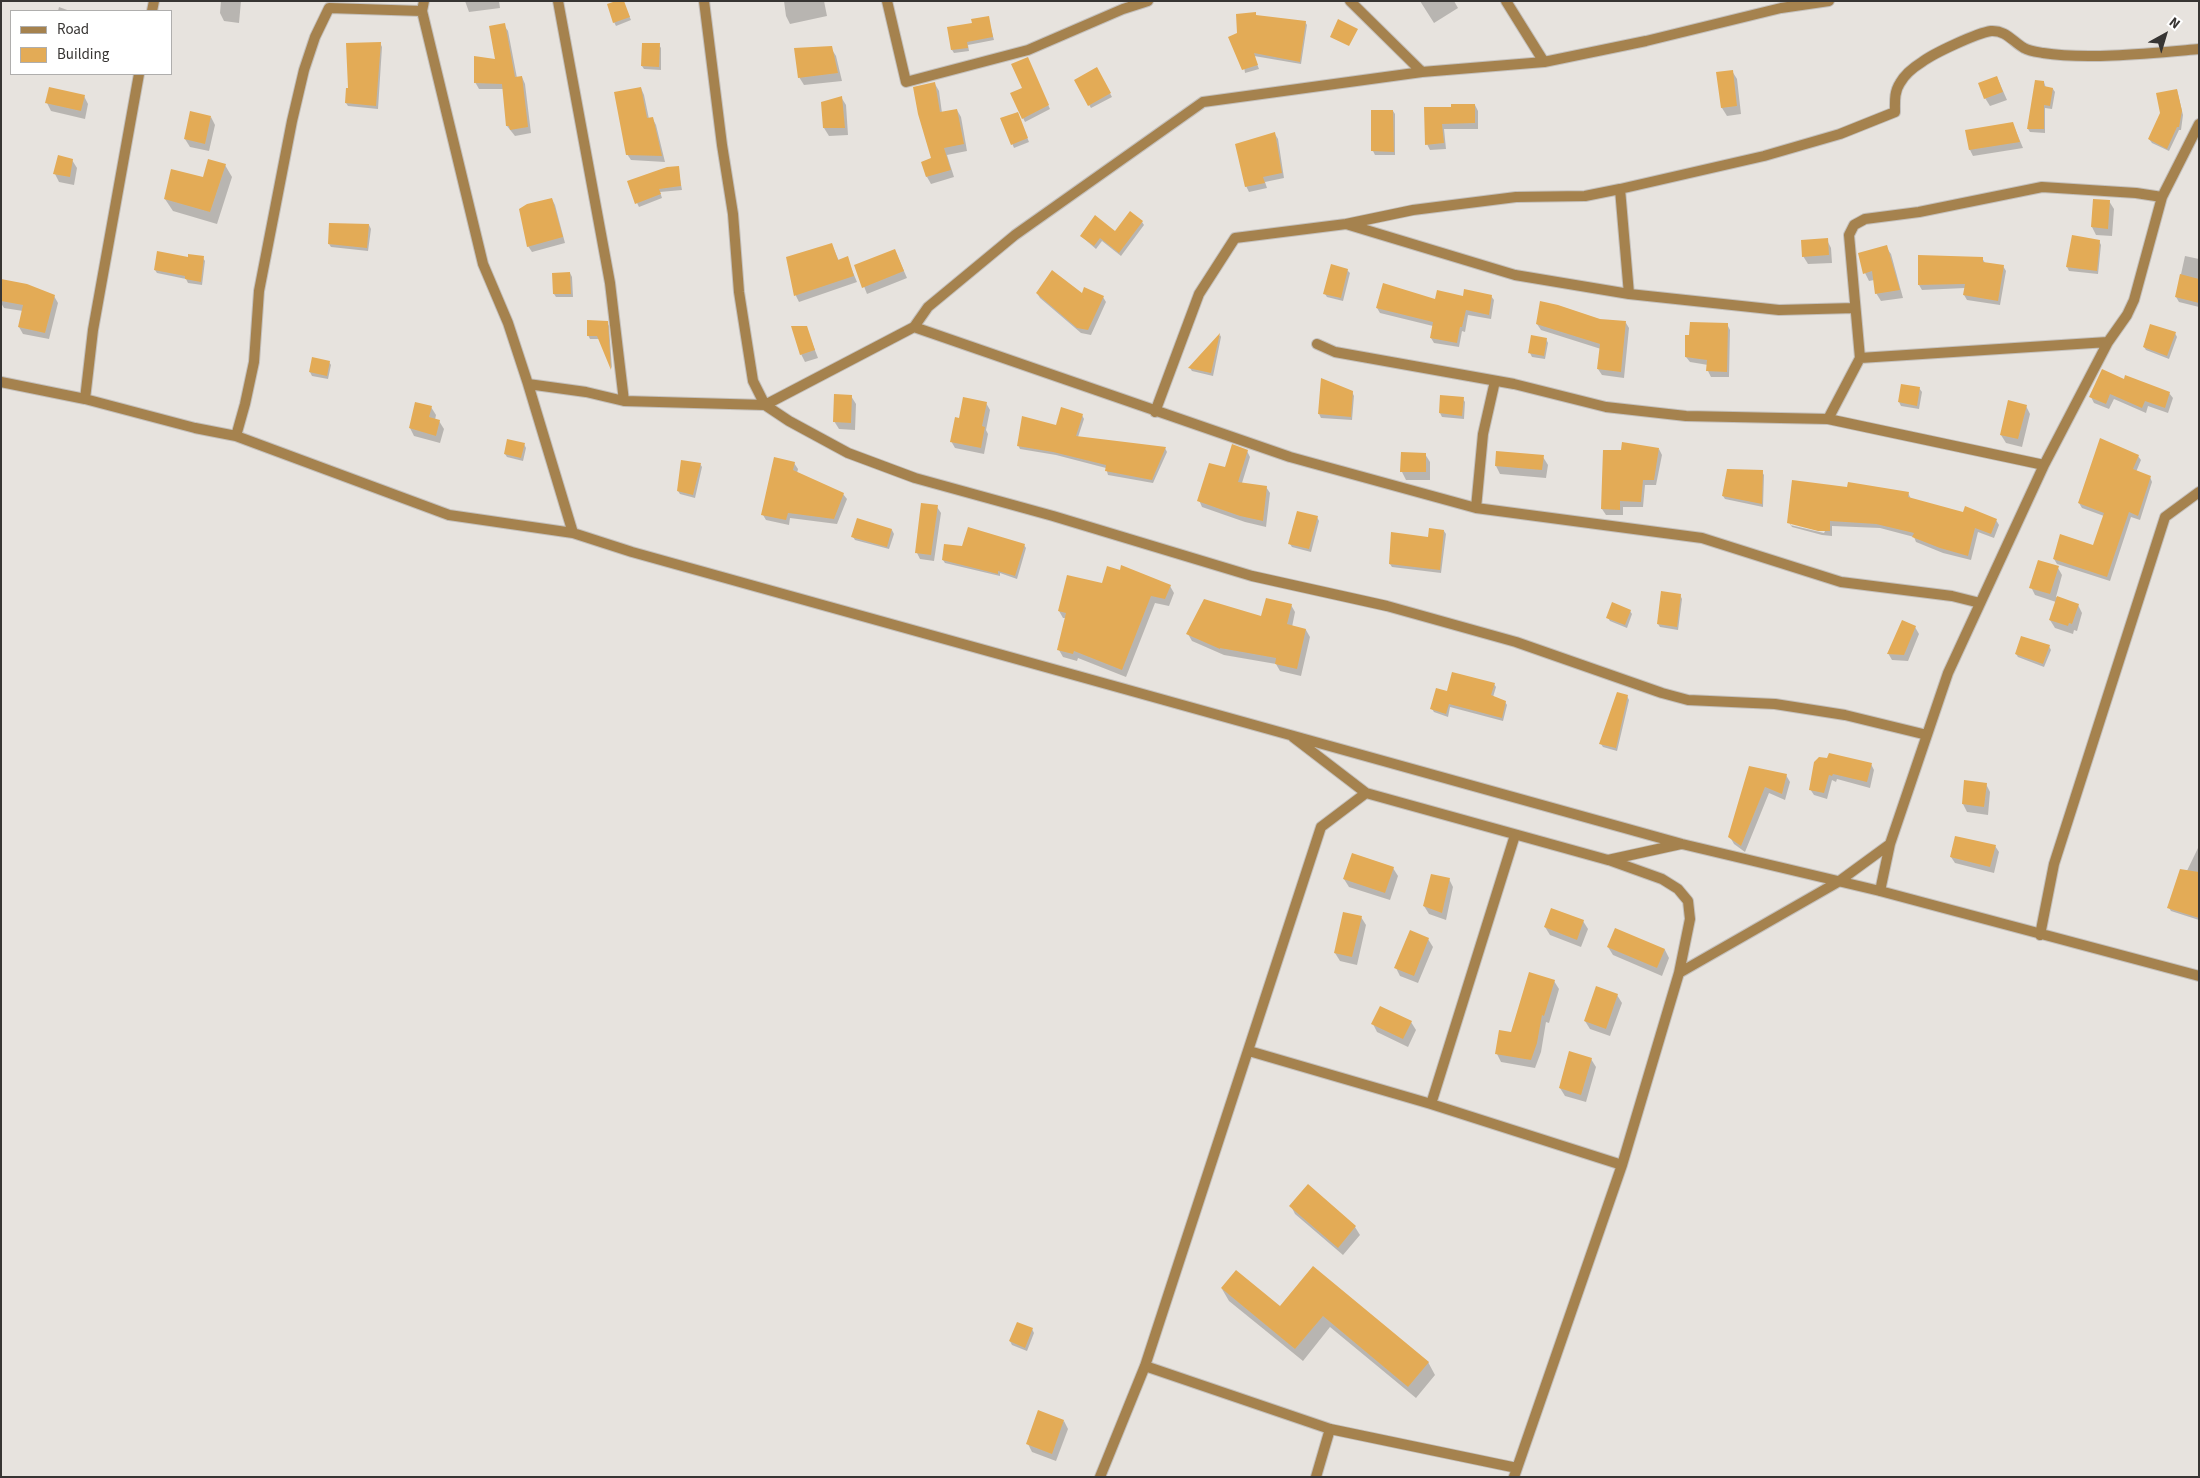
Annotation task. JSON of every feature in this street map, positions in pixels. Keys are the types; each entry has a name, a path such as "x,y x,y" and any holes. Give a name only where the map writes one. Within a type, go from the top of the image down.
{"street":[{"path":"558,1 610,282 624,401"},
{"path":"704,1 722,145 733,214 739,292 753,381 765,405 789,421 848,453 915,478 1053,516 1252,576 1387,606 1516,642 1662,693 1688,700 1776,704 1845,715 1927,735"},
{"path":"887,1 906,82 1028,50 1123,9 1148,1"},
{"path":"1350,1 1422,72"},
{"path":"1506,1 1544,62"},
{"path":"528,384 586,392 624,401 765,405 914,327 928,307 1015,235 1203,102 1422,72 1544,62 1646,41 1781,8 1829,1"},
{"path":"236,436 254,362 259,291 292,121 304,70 315,37 328,8 423,6 483,264 508,323 573,534"},
{"path":"1155,412 1198,294 1235,238 1346,224 1413,210 1516,197 1585,196 1764,156 1840,134 1895,112 1895,94 1900,83 1910,71 1922,61 1992,31 2000,32 2010,37 2024,48 2058,54 2109,54 2199,49"},
{"path":"85,399 95,320 140,75"},
{"path":"1880,891 1890,844 1948,673 2044,465 2108,342 2128,315 2134,300 2162,197 2199,124"},
{"path":"1828,419 1860,358 1849,235 1851,229 1859,221 1919,212 2042,187 2136,193 2162,197"},
{"path":"1620,189 1629,294"},
{"path":"1346,224 1515,275 1629,294 1779,310 1856,308"},
{"path":"914,327 1155,412 1290,457 1476,508 1702,538 1841,582 1952,596 1980,603"},
{"path":"1860,358 2108,342"},
{"path":"1316,344 1335,352 1514,384 1606,406 1686,416 1828,419 2044,465"},
{"path":"1476,508 1483,434 1494,381"},
{"path":"1,382 85,399 195,428 236,436 449,515 573,534 1682,844 1880,891 2199,976"},
{"path":"2040,935 2054,864 2165,517 2199,492"},
{"path":"1145,1366 1330,1429 1515,1472 1622,1165 1679,973 1690,919 1688,901 1678,888 1662,879 1608,860 1366,793 1288,734"},
{"path":"1100,1477 1145,1366 1249,1051 1268,984 1321,828 1366,793"},
{"path":"1431,1104 1515,835"},
{"path":"1608,860 1682,844"},
{"path":"1679,973 1838,882 1890,844"},
{"path":"1249,1051 1431,1104 1622,1165"},
{"path":"1316,1477 1330,1429"}],"building":[{"path":"624,1 630,17 613,23 607,4"},
{"path":"1256,12 1256,15 1306,21 1300,62 1254,53 1258,65 1242,70 1228,37 1237,33 1236,14"},
{"path":"989,16 993,37 967,42 968,48 951,50 947,27 972,23 971,19"},
{"path":"1338,19 1358,29 1349,46 1330,37"},
{"path":"505,23 515,77 522,76 528,127 510,130 509,126 506,126 502,84 474,83 474,56 495,59 489,26"},
{"path":"381,42 376,106 345,103 346,88 348,88 346,43"},
{"path":"642,43 660,43 659,67 641,66"},
{"path":"832,46 838,73 798,78 794,48"},
{"path":"1028,57 1049,105 1022,119 1010,93 1022,88 1011,64"},
{"path":"1097,67 1111,93 1088,106 1074,80"},
{"path":"1733,70 1737,106 1721,108 1716,72"},
{"path":"1997,76 2003,92 1984,99 1978,83"},
{"path":"2035,80 2044,81 2044,86 2053,88 2050,106 2044,105 2044,129 2027,129"},
{"path":"935,82 940,112 957,109 964,144 944,148 951,170 926,177 921,162 931,158 918,114 913,87"},
{"path":"49,87 85,95 81,111 45,103"},
{"path":"641,87 647,118 653,117 662,156 626,155 614,92"},
{"path":"2177,89 2182,111 2179,127 2177,127 2167,149 2148,139 2160,113 2156,93"},
{"path":"842,96 845,128 823,128 821,102"},
{"path":"1451,104 1475,104 1475,123 1442,124 1444,143 1425,145 1424,107 1451,107"},
{"path":"1371,110 1393,110 1394,152 1371,151"},
{"path":"190,111 211,116 205,144 184,139"},
{"path":"1018,112 1028,138 1011,145 1000,118"},
{"path":"2013,122 2020,142 1969,150 1965,130"},
{"path":"1275,132 1282,173 1263,177 1265,183 1245,187 1235,144"},
{"path":"58,155 73,159 70,177 53,174"},
{"path":"208,159 226,164 210,212 164,199 171,169 203,177"},
{"path":"679,166 681,186 659,189 661,194 635,204 627,181 667,167"},
{"path":"552,198 563,237 527,247 519,209 527,204"},
{"path":"2093,199 2110,200 2108,229 2091,227"},
{"path":"1130,211 1143,221 1119,253 1100,238 1094,246 1080,236 1095,215 1115,231"},
{"path":"329,223 369,224 367,248 328,244"},
{"path":"2072,235 2100,240 2097,271 2066,267"},
{"path":"1828,238 1829,255 1802,257 1801,240"},
{"path":"832,243 838,260 848,256 854,276 794,296 786,257"},
{"path":"1887,245 1900,290 1875,294 1872,271 1863,274 1858,253"},
{"path":"895,249 904,271 862,288 854,265"},
{"path":"157,251 188,257 188,254 204,256 201,282 185,279 185,276 154,270"},
{"path":"1918,255 1983,257 1983,262 2004,265 1998,301 1963,295 1965,284 1918,285"},
{"path":"1331,264 1348,269 1341,298 1323,294"},
{"path":"1052,270 1082,293 1084,287 1104,296 1088,330 1077,328 1036,293"},
{"path":"570,272 571,294 553,294 552,273"},
{"path":"2180,274 2199,279 2199,303 2175,297"},
{"path":"1,279 27,284 55,295 45,333 18,327 23,305 1,301"},
{"path":"1383,283 1435,299 1437,290 1463,296 1464,289 1492,295 1489,315 1466,310 1457,343 1430,338 1433,322 1376,308"},
{"path":"1540,301 1600,319 1626,321 1621,372 1597,369 1600,344 1536,324"},
{"path":"587,320 608,321 611,370 597,336 587,336"},
{"path":"1690,322 1728,323 1727,372 1706,371 1707,360 1685,357 1685,335 1689,335"},
{"path":"2150,324 2176,332 2167,356 2143,347"},
{"path":"791,326 807,326 815,350 800,355"},
{"path":"1220,333 1211,373 1188,368"},
{"path":"1531,335 1547,338 1544,356 1528,353"},
{"path":"312,357 330,361 327,376 309,372"},
{"path":"2102,369 2124,379 2125,375 2170,392 2165,408 2145,401 2142,408 2110,394 2106,404 2089,397"},
{"path":"1321,378 1353,391 1351,417 1318,414"},
{"path":"1901,384 1920,387 1917,406 1898,402"},
{"path":"834,394 852,395 851,423 833,422"},
{"path":"1440,395 1464,397 1462,416 1439,413"},
{"path":"963,397 987,402 982,426 985,427 981,448 950,442 955,417 959,418"},
{"path":"2008,400 2027,405 2018,439 2000,435"},
{"path":"415,402 432,406 429,417 440,420 436,436 409,428"},
{"path":"1061,407 1083,414 1076,436 1166,447 1152,480 1105,471 1106,465 1053,452 1017,446 1022,416 1056,425"},
{"path":"2100,438 2139,455 2133,469 2151,476 2138,516 2129,512 2107,577 2053,559 2060,534 2093,545 2104,513 2078,503"},
{"path":"507,439 525,443 521,458 504,454"},
{"path":"1622,442 1659,448 1654,480 1643,480 1641,502 1620,501 1620,510 1601,509 1603,450 1621,450"},
{"path":"1232,444 1248,450 1238,482 1267,486 1263,521 1240,516 1197,501 1209,463 1225,467"},
{"path":"1496,451 1544,455 1542,470 1495,466"},
{"path":"1401,452 1426,453 1426,472 1400,472"},
{"path":"774,457 795,462 793,470 844,493 834,519 788,513 786,520 761,515"},
{"path":"681,460 701,463 693,495 677,491"},
{"path":"1727,469 1763,470 1762,504 1722,496"},
{"path":"1792,480 1847,487 1848,482 1909,492 1908,497 1963,512 1965,506 1997,519 1991,534 1975,528 1968,556 1912,537 1914,533 1876,524 1830,521 1830,531 1818,531 1787,523"},
{"path":"921,503 938,505 931,555 915,553"},
{"path":"1297,511 1318,516 1309,549 1288,544"},
{"path":"857,518 892,529 887,547 851,537"},
{"path":"968,527 1025,544 1015,576 998,571 998,574 942,560 944,544 962,546"},
{"path":"1429,528 1444,530 1440,570 1389,564 1391,532 1428,537"},
{"path":"2038,560 2059,566 2050,594 2029,588"},
{"path":"1121,565 1171,585 1165,599 1151,596 1122,670 1074,651 1073,654 1057,650 1066,613 1058,611 1067,575 1102,583 1107,566 1120,570"},
{"path":"1661,591 1681,594 1677,627 1657,624"},
{"path":"2057,596 2079,604 2072,624 2069,623 2068,626 2049,620"},
{"path":"1266,598 1292,604 1287,624 1306,629 1297,669 1275,664 1276,658 1220,649 1186,634 1204,599 1261,616"},
{"path":"1612,602 1631,610 1625,625 1606,618"},
{"path":"1902,620 1916,626 1904,655 1887,654"},
{"path":"2021,636 2050,645 2043,664 2015,654"},
{"path":"1452,672 1495,683 1491,695 1506,701 1502,718 1449,704 1446,714 1430,709 1436,688 1447,691"},
{"path":"1617,692 1628,695 1616,748 1599,744"},
{"path":"1829,753 1872,763 1867,782 1833,774 1832,776 1829,775 1824,793 1809,790 1814,762 1819,757 1827,758"},
{"path":"1749,766 1787,774 1782,794 1765,787 1741,846 1728,837"},
{"path":"1964,780 1987,783 1984,807 1962,804"},
{"path":"1955,836 1996,845 1990,867 1950,857"},
{"path":"1352,853 1394,867 1385,893 1343,879"},
{"path":"2180,869 2199,872 2199,918 2167,908"},
{"path":"1431,874 1450,878 1442,913 1423,906"},
{"path":"1551,908 1584,920 1577,940 1544,927"},
{"path":"1343,912 1362,916 1352,957 1334,953"},
{"path":"1615,928 1665,949 1657,968 1607,947"},
{"path":"1410,930 1429,938 1414,976 1394,968"},
{"path":"1529,972 1555,980 1544,1016 1542,1015 1537,1043 1531,1060 1495,1054 1499,1030 1511,1032"},
{"path":"1596,986 1618,994 1606,1029 1584,1021"},
{"path":"1380,1006 1412,1021 1403,1039 1371,1024"},
{"path":"1569,1051 1592,1058 1581,1095 1559,1088"},
{"path":"1308,1184 1356,1226 1338,1248 1289,1206"},
{"path":"1313,1266 1429,1362 1408,1387 1323,1316 1295,1349 1221,1288 1236,1270 1280,1306"},
{"path":"1017,1322 1033,1328 1025,1348 1009,1341"},
{"path":"1038,1410 1064,1420 1052,1454 1026,1444"}]}
